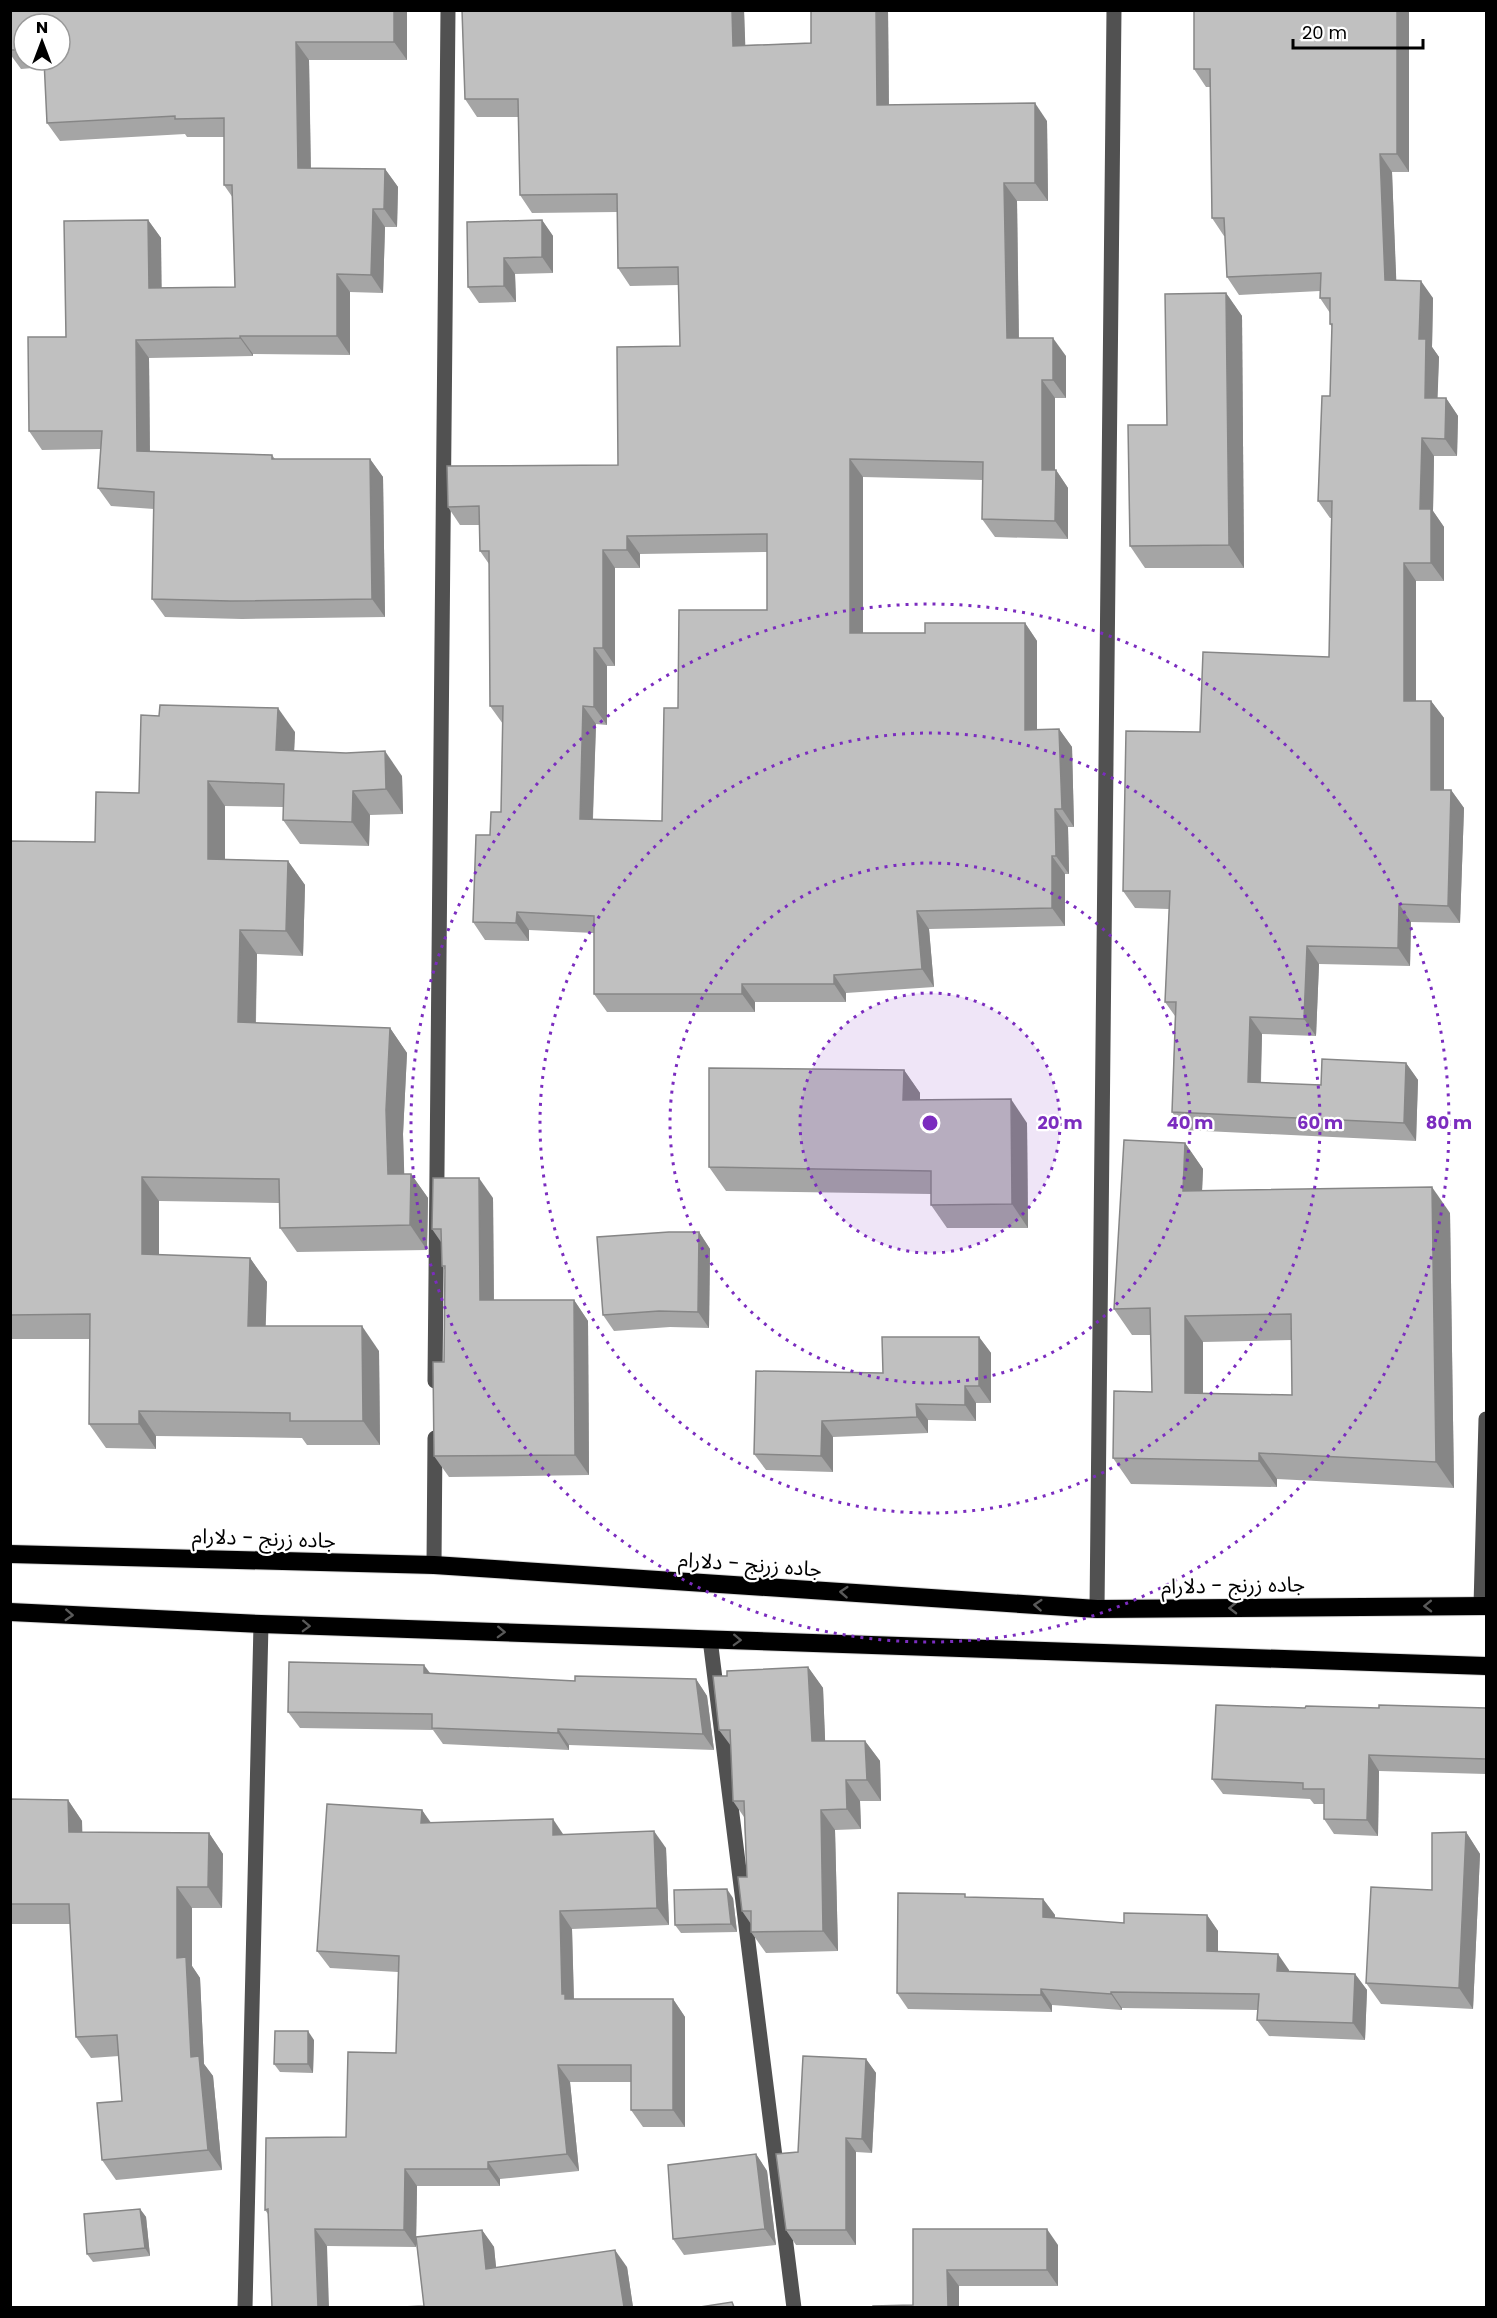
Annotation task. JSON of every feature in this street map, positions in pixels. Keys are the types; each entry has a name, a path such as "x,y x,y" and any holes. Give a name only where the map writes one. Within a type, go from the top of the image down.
{"highway":[{"name":"جاده زرنج - دلارام","path":"10,1554 434,1565 1097,1609 1484,1606"},
{"path":"10,1612 261,1624 1486,1666"}],"street":[{"path":"435,1398 448,10"},
{"path":"1097,1609 1114,10"},
{"path":"1484,1606 1486,1419"},
{"path":"434,1565 435,1422"},
{"path":"245,2307 261,1624"},
{"path":"710,1639 794,2307"}],"building":[{"path":"10,10 394,10 394,42 296,42 298,168 385,169 384,209 373,209 371,275 337,274 337,336 240,336 240,338 136,340 137,451 272,455 272,459 370,459 372,599 230,601 152,599 154,492 98,488 102,431 29,431 28,337 66,337 64,221 148,220 149,288 235,287 232,185 224,185 224,118 175,119 175,116 47,123 45,72 72,72 72,12 12,12 12,50 10,50"},
{"path":"462,10 732,10 733,46 811,43 811,10 876,10 877,105 1035,103 1035,183 1004,183 1007,338 1053,338 1053,380 1042,380 1042,470 1056,470 1055,521 982,519 983,462 850,459 850,633 925,633 925,623 1025,623 1025,730 1059,729 1062,809 1055,809 1056,856 1052,856 1052,908 917,911 922,969 834,975 834,984 742,984 742,994 594,994 594,916 517,912 516,923 473,922 476,835 490,835 491,812 501,812 503,706 490,706 489,551 480,551 479,506 448,507 447,466 618,465 617,347 680,346 678,267 618,268 617,194 520,195 518,99 465,99","holes":["767,534 767,610 679,610 678,708 664,708 662,821 580,819 583,706 594,707 594,648 603,648 603,550 627,550 627,536"]},
{"path":"1194,10 1397,10 1397,154 1380,154 1385,280 1421,281 1419,339 1426,339 1425,398 1446,398 1445,439 1422,438 1420,509 1431,509 1431,563 1404,563 1404,701 1431,701 1431,790 1451,790 1448,906 1399,904 1398,948 1307,946 1304,1019 1250,1017 1248,1082 1321,1085 1322,1059 1406,1063 1404,1123 1172,1112 1176,1002 1165,1002 1170,891 1123,891 1126,731 1200,732 1203,652 1329,657 1332,501 1318,501 1322,396 1330,396 1332,324 1330,324 1330,298 1320,298 1321,273 1227,277 1224,218 1212,218 1210,69 1194,69"},
{"path":"542,220 542,257 504,258 504,286 468,287 467,222"},
{"path":"1226,293 1229,545 1130,546 1128,425 1167,425 1165,294"},
{"path":"160,705 278,708 276,750 346,753 385,751 386,789 353,791 352,822 283,820 284,784 208,781 208,859 288,861 286,931 240,930 238,1022 390,1028 386,1110 388,1174 411,1174 410,1225 280,1228 279,1179 142,1177 142,1254 250,1258 248,1326 362,1326 363,1421 290,1421 290,1413 139,1411 139,1424 89,1424 90,1314 10,1315 10,841 95,842 96,792 139,793 141,715 159,716"},
{"path":"709,1068 904,1070 903,1100 1011,1099 1012,1204 931,1205 931,1171 709,1167"},
{"path":"1124,1140 1185,1143 1183,1191 1432,1187 1436,1462 1259,1453 1259,1461 1113,1458 1114,1391 1152,1392 1150,1308 1114,1309","holes":["1291,1314 1292,1395 1185,1393 1185,1316"]},
{"path":"433,1178 479,1178 480,1300 574,1300 575,1455 434,1456 433,1362 444,1362 445,1266 442,1266 441,1229 432,1229"},
{"path":"699,1232 698,1312 659,1311 603,1315 597,1237"},
{"path":"882,1337 979,1337 979,1386 965,1386 965,1405 916,1404 917,1417 822,1421 821,1456 754,1454 756,1371 883,1373"},
{"path":"289,1662 424,1665 424,1673 575,1681 575,1676 696,1679 703,1734 558,1729 558,1733 432,1728 432,1714 288,1712"},
{"path":"808,1667 812,1741 865,1741 867,1780 846,1780 847,1809 821,1810 823,1931 751,1932 751,1911 742,1911 738,1877 747,1877 744,1801 733,1801 730,1730 719,1730 713,1676 727,1676 727,1671"},
{"path":"1216,1705 1305,1708 1306,1706 1379,1708 1379,1705 1486,1708 1486,1759 1369,1755 1367,1820 1324,1819 1324,1789 1303,1789 1303,1783 1212,1779"},
{"path":"10,1799 68,1800 69,1832 209,1833 208,1887 177,1887 177,1958 186,1957 191,2057 199,2056 208,2150 102,2160 97,2103 122,2101 117,2035 76,2037 69,1904 10,1904"},
{"path":"327,1804 422,1810 421,1823 553,1819 553,1835 654,1831 657,1908 560,1911 562,1994 565,1994 565,1999 673,1999 673,2110 631,2110 631,2065 558,2065 567,2154 488,2162 488,2169 405,2169 404,2230 315,2229 318,2307 272,2307 268,2209 265,2210 266,2138 346,2137 348,2052 396,2053 399,1956 317,1951"},
{"path":"1466,1832 1459,1988 1366,1983 1371,1887 1432,1890 1432,1833"},
{"path":"727,1889 731,1924 675,1925 674,1890"},
{"path":"898,1893 1043,1899 1043,1917 1124,1923 1124,1913 1207,1915 1207,1951 1278,1954 1277,1971 1355,1974 1353,2023 1257,2020 1259,1994 1111,1992 1111,1994 1041,1989 1041,1995 897,1993"},
{"path":"275,2031 308,2031 308,2064 274,2064"},
{"path":"803,2056 866,2059 862,2139 846,2138 846,2230 786,2230 776,2154 798,2152"},
{"path":"756,2154 765,2229 673,2239 668,2165"},
{"path":"140,2209 145,2248 87,2254 84,2214"},
{"path":"913,2229 1047,2229 1047,2270 947,2270 948,2307 873,2307 913,2305"},
{"path":"482,2230 486,2269 615,2250 624,2307 402,2307 424,2306 416,2237"},
{"path":"732,2302 734,2307 700,2307"}]}
